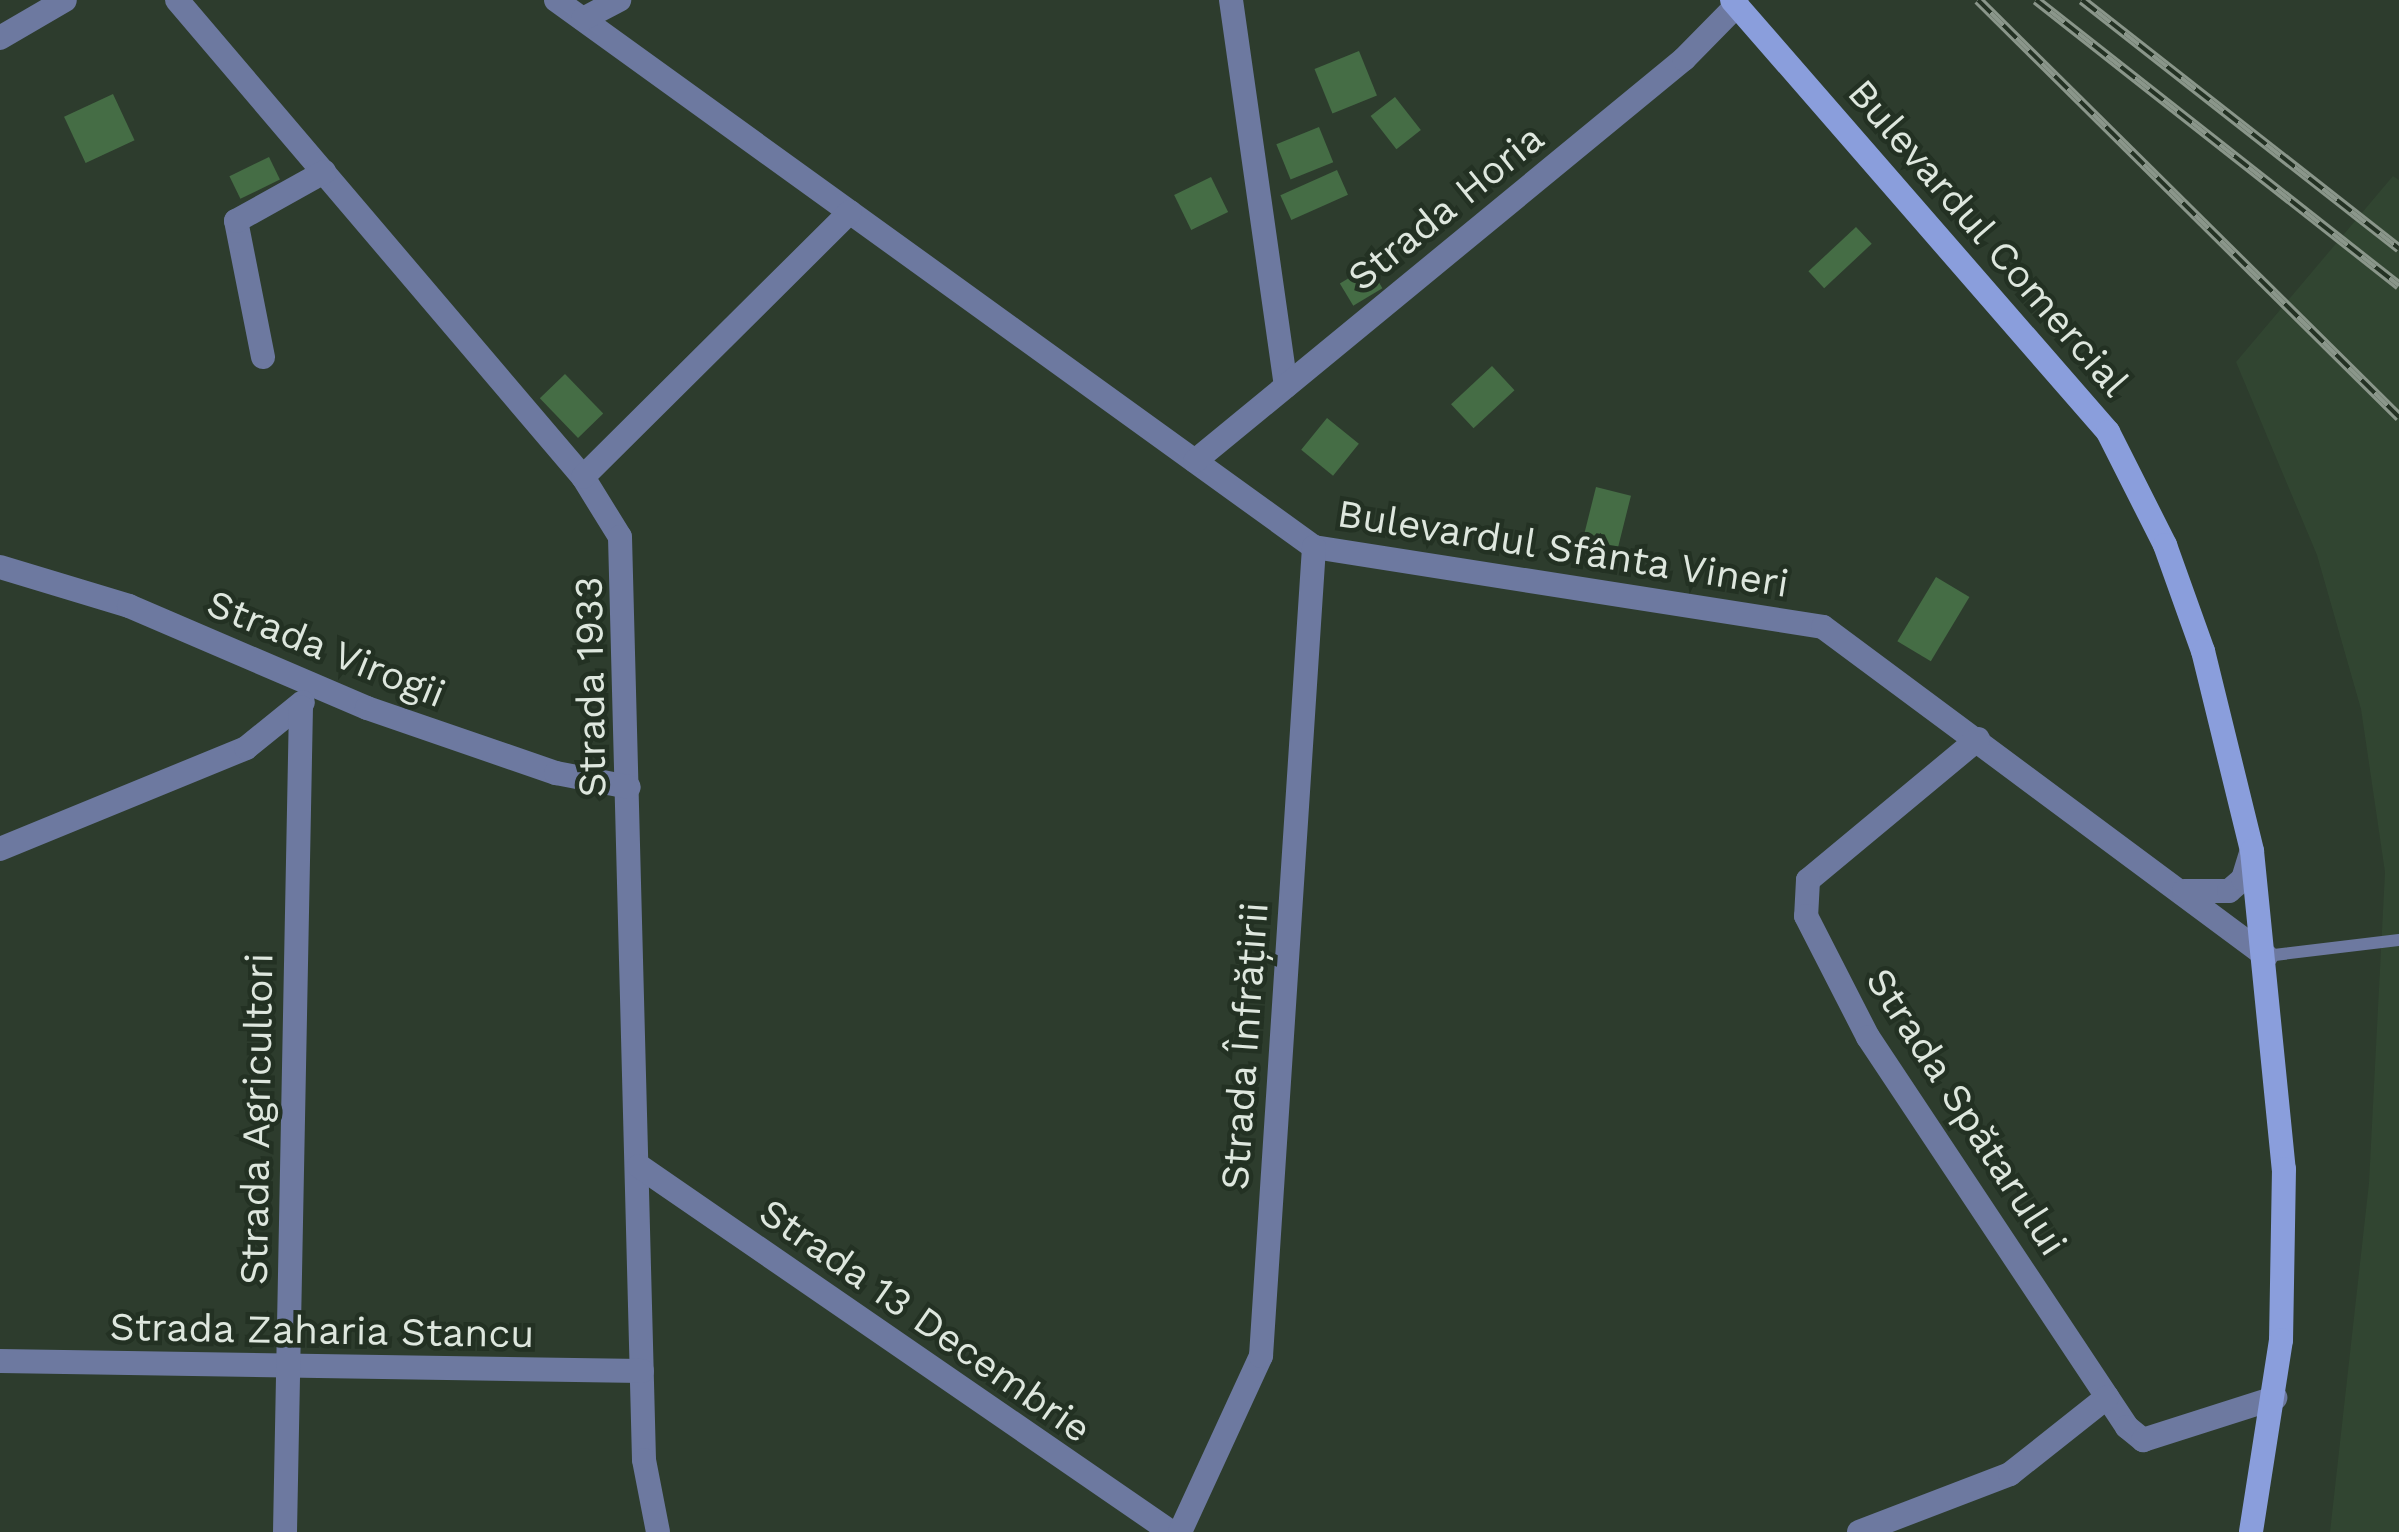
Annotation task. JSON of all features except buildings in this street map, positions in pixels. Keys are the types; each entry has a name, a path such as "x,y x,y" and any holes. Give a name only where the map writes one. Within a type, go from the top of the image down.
{"main road":[{"name":"Bulevardul Comercial","path":"1735,3 2108,432 2165,545 2203,651 2252,850 2284,1169 2275,1398 2251,1532"}],"street":[{"path":"0,38 65,0"},
{"name":"Strada 1933","path":"177,0 583,477 620,537 625,564 644,1460 658,1532"},
{"name":"Bulevardul Sfânta Vineri","path":"556,0 1314,547 1822,627 2266,956"},
{"path":"583,20 619,0"},
{"path":"1231,0 1286,386"},
{"name":"Strada Horia","path":"1196,461 1684,59 1735,3"},
{"path":"263,357 236,221 245,209 324,172"},
{"path":"583,477 850,212"},
{"name":"Strada Înfrățirii","path":"1175,1532 1261,1356 1314,547"},
{"name":"Strada Virogii","path":"0,568 129,606 306,697 556,773 629,787"},
{"path":"0,849 246,748 306,697"},
{"name":"Strada Agricultori","path":"285,1532 306,697"},
{"name":"Strada Spătarului","path":"1978,739 1824,866 1802,896 1868,1037 2107,1397 2143,1440 2275,1398"},
{"path":"2182,891 2228,891 2243,880 2252,850"},
{"name":"Strada 13 Decembrie","path":"639,1166 1175,1532"},
{"name":"Strada Zaharia Stancu","path":"0,1361 642,1371"},
{"path":"1859,1532 2010,1474 2107,1397"}],"lane":[{"path":"2266,956 2399,940"}],"shaded area":[{"path":"2393,176 2399,180 2399,1532 2330,1532 2369,1183 2385,872 2361,709 2317,555 2236,362"}],"railway":[{"path":"1978,0 2399,417"},
{"path":"2036,0 2399,286"},
{"path":"2082,0 2399,249"}]}
